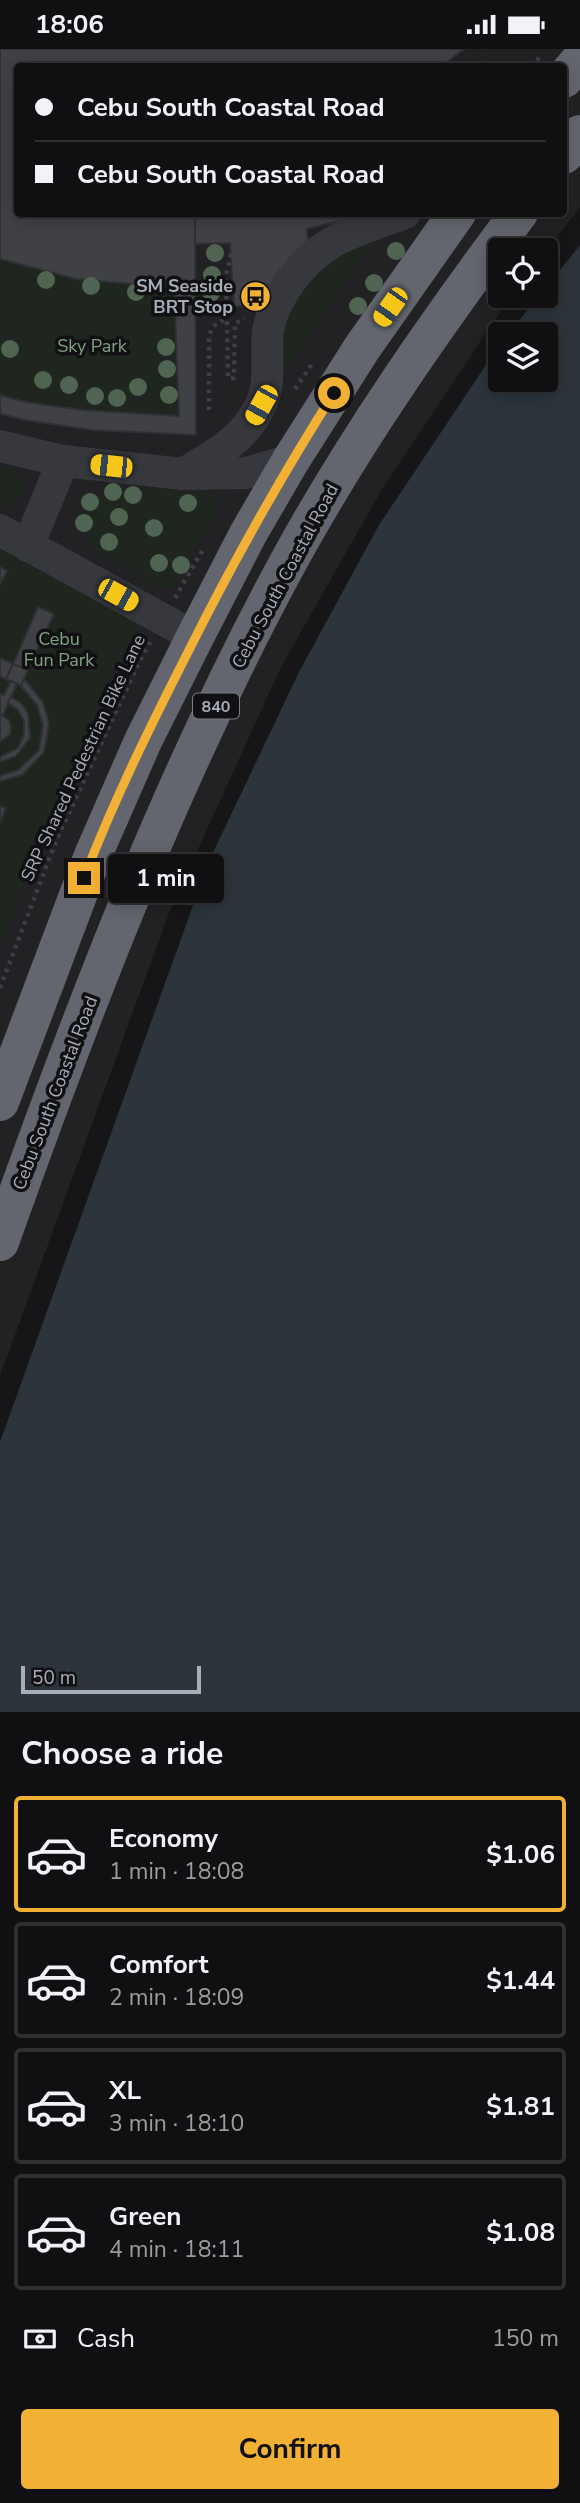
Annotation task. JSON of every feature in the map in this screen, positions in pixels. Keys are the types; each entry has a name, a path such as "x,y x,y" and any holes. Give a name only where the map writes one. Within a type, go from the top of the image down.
{"highway":[{"path":"567,75 580,60"},
{"path":"567,151 580,134"},
{"name":"840","path":"0,1102 94,853 143,741 179,629 248,534 362,348 454,217"},
{"name":"Cebu South Coastal Road","path":"0,1242 37,1137 138,876 238,662 291,558 334,484 406,372 516,217"}],"street":[{"path":"184,474 236,441 261,405 267,389 270,316 303,263 323,246 394,217"},
{"path":"0,446 63,461 184,474 246,473 291,460"},
{"path":"28,546 63,461"},
{"path":"0,530 179,629"}],"path":[{"path":"231,254 226,276 228,378 233,378 235,323 270,316"},
{"path":"209,410 209,335 216,323 227,319"},
{"name":"SRP Shared Pedestrian Bike Lane","path":"0,988 56,841 140,660 179,629"}],"shaded area":[{"path":"0,49 580,49 580,207 557,238 488,238 488,308 504,308 494,322 488,322 488,330 381,491 281,667 169,913 0,1376"},
{"path":"580,245 580,1712 0,1712 0,1442 209,861 299,672 379,525 488,362 488,392 558,392 558,322 518,322 529,308 558,308 558,273"}],"green space":[{"path":"481,52 494,63 472,63"},
{"path":"378,235 280,379 278,333 299,278"},
{"name":"Sky Park","path":"0,259 76,279 174,285 179,416 66,408 0,395"},
{"path":"0,465 16,471 22,478 23,494 13,503 0,501"},
{"path":"106,489 202,490 213,493 221,503 173,589 149,582 88,543 81,526 82,511 89,499"},
{"name":"Cebu Fun Park","path":"0,546 142,623 122,653 45,827 0,948"}],"building":[{"path":"0,49 464,49 445,63 14,63 14,217 195,217 196,435 92,430 0,414 0,395 25,402 83,410 179,416 174,285 76,279 0,259"},
{"path":"195,217 352,218 307,229 308,240 263,302 234,307 230,243 195,244"},
{"path":"0,567 7,571 0,584"},
{"path":"38,607 54,614 28,670 13,664"},
{"path":"0,658 13,664 6,679 0,676"},
{"path":"13,664 28,670 21,686 6,679"},
{"path":"24,679 43,702 49,723 44,752 22,775 0,781 0,776 18,770 39,750 43,726 37,705 21,686"},
{"path":"11,681 17,684 3,715 0,714 0,694 4,695"},
{"path":"11,697 21,703 28,713 30,738 16,756 0,762 0,757 18,748 24,734 24,721 18,710 8,703"},
{"path":"0,714 9,720 11,727 10,734 0,742"},
{"path":"0,806 6,808 0,822"}],"place":[{"name":"SM Seaside BRT Stop","path":"256,296"}],"route":[{"path":"84,878 143,741 248,534 334,393"}]}
